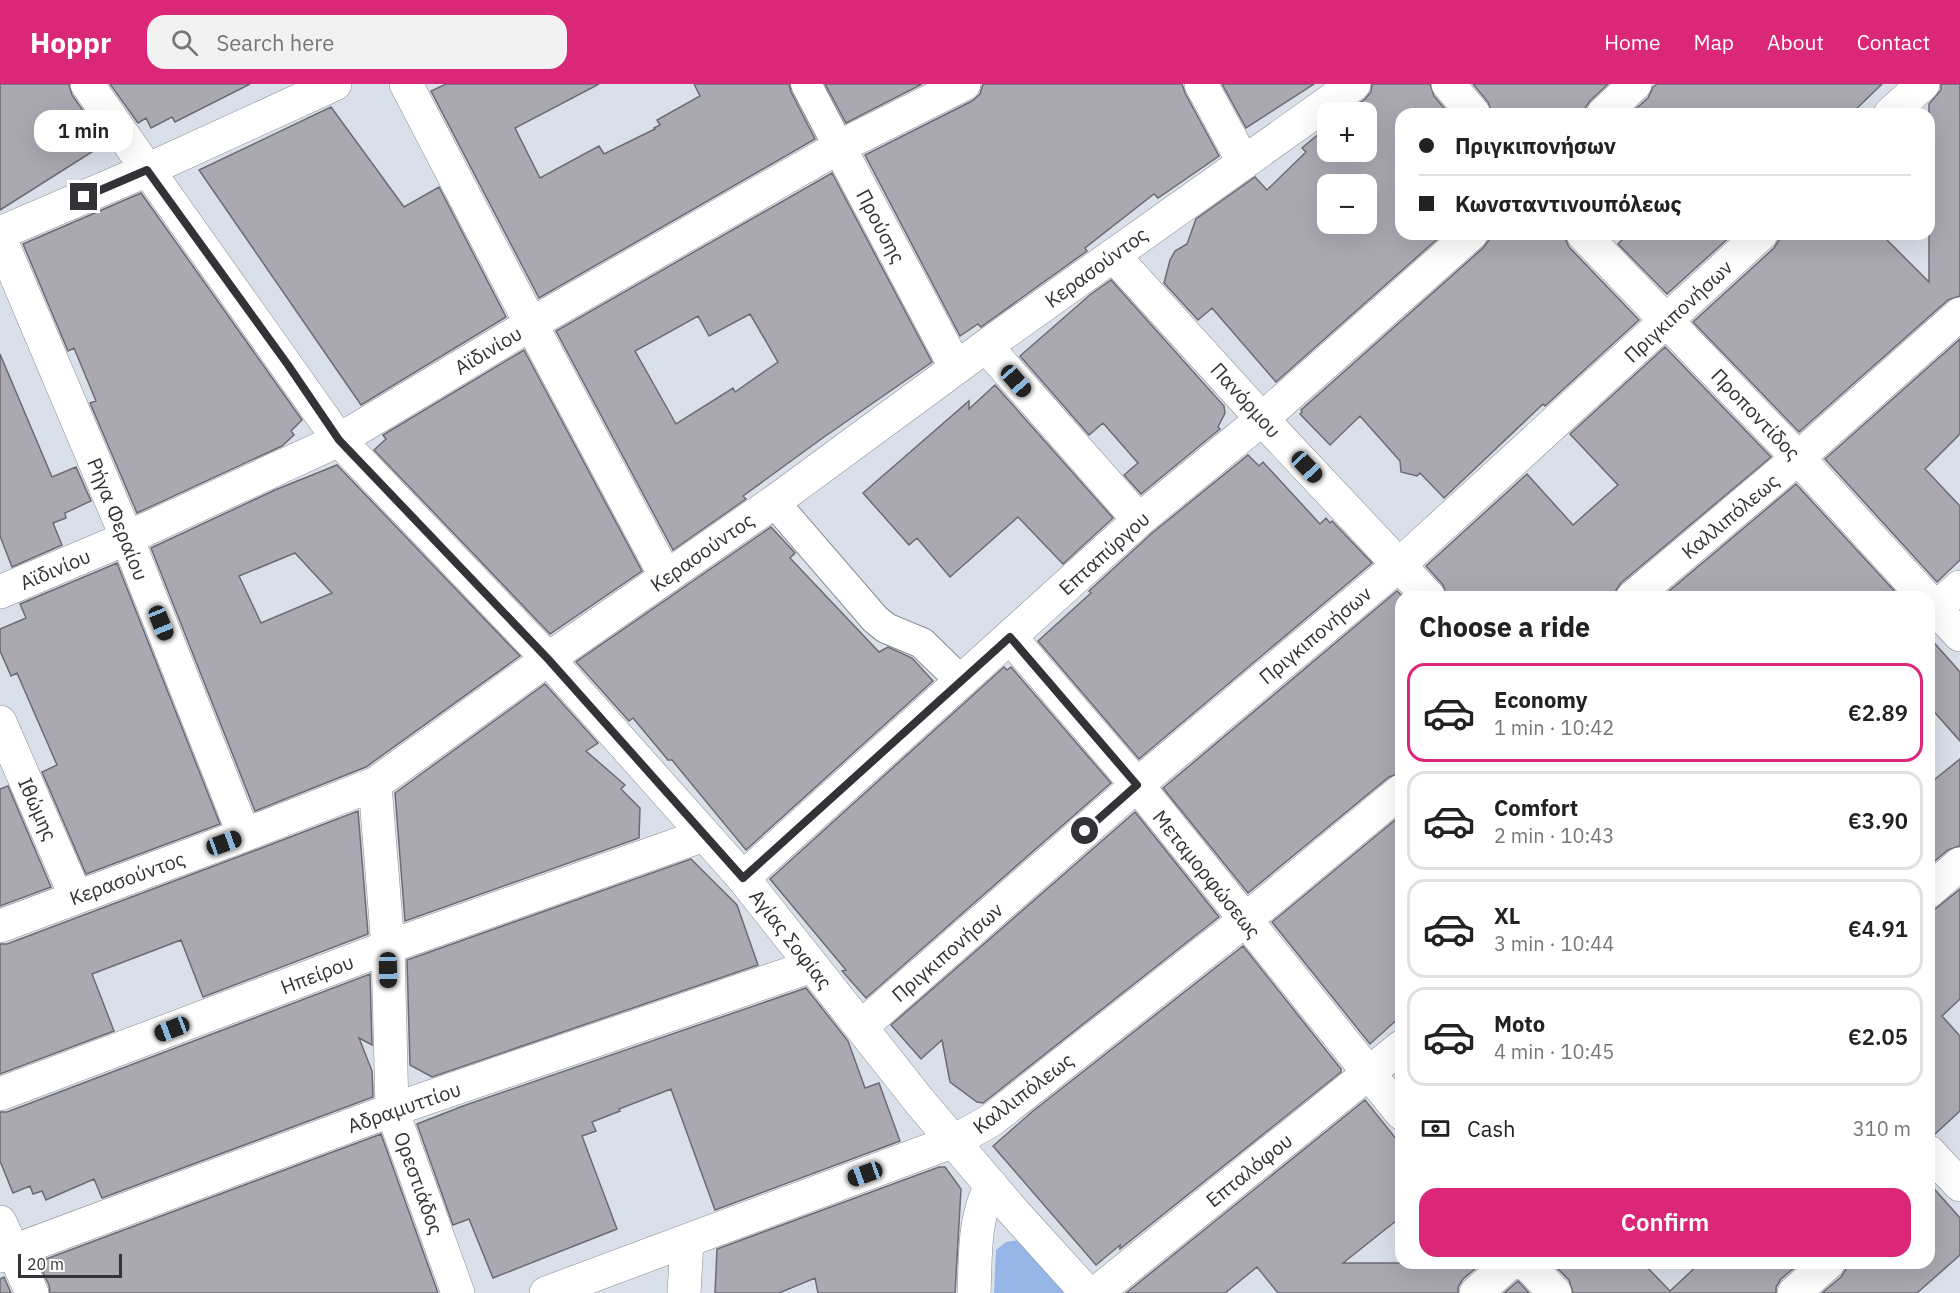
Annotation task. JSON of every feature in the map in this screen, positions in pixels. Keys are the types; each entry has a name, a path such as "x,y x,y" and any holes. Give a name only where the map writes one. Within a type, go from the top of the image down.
{"street":[{"name":"Αγίας Σοφίας","path":"87,84 339,440 548,659 743,878 954,1141 1087,1293"},
{"path":"0,233 147,170 334,84"},
{"path":"406,84 666,578"},
{"name":"Προύσης","path":"806,84 956,368"},
{"name":"Αϊδινίου","path":"0,592 127,538 339,440 531,324 839,147 964,84"},
{"path":"1201,84 1244,163"},
{"name":"Κερασούντος","path":"0,926 375,784 548,659 774,502 986,346 1354,84"},
{"path":"1448,84 1469,108"},
{"path":"1609,108 1635,84"},
{"path":"1897,108 1923,84"},
{"name":"Ρήγα Φεραίου","path":"0,238 127,538 244,835"},
{"name":"Επταπύργου","path":"743,878 1139,520 1262,419 1464,240"},
{"name":"Προποντίδος","path":"1589,240 1798,458 1917,591"},
{"name":"Πριγκιπονήσων","path":"861,1027 1137,785 1399,565 1755,240"},
{"name":"Πανόρμου","path":"1113,255 1262,419 1423,591"},
{"name":"Καλλιπόλεως","path":"1640,591 1798,458 1960,314"},
{"path":"986,346 1139,520"},
{"path":"774,502 875,619 886,627 922,643 961,681"},
{"path":"1935,602 1960,587"},
{"name":"Προποντίδος","path":"1935,610 1960,635"},
{"name":"Μεταμορφώσεως","path":"1010,637 1137,785 1244,921 1395,1106"},
{"name":"Ιθώμης","path":"0,722 76,897"},
{"name":"Ορεστιάδος","path":"375,784 388,947 392,1110 458,1293"},
{"name":"Καλλιπόλεως","path":"546,1293 954,1141 990,1121 1244,921 1395,796"},
{"name":"Ηπείρου","path":"0,1094 388,947 704,835"},
{"path":"1935,886 1960,864"},
{"name":"Αδραμυττίου","path":"4,1243 812,966"},
{"name":"Επταλόφου","path":"1096,1293 1395,1052"},
{"path":"974,1293 977,1222 991,1185"},
{"path":"684,1293 687,1241"},
{"path":"4,1243 32,1293"},
{"path":"1476,1293 1503,1269"},
{"path":"1532,1269 1555,1293"},
{"path":"1794,1293 1821,1269"}],"shaded area":[{"path":"1020,1240 1067,1293 994,1293 996,1250 1006,1242"}],"building":[{"path":"0,84 69,84 72,95 106,143 0,210"},
{"path":"110,84 250,84 175,122 172,117 151,128 146,118 138,123"},
{"path":"446,84 599,84 515,128 540,178 599,146 604,154 655,129 660,125 657,120 700,96 694,84 789,84 815,139 539,298 431,91"},
{"path":"825,84 922,84 846,123"},
{"path":"983,84 1182,84 1219,156 1158,198 1154,194 1085,248 1087,251 981,327 978,324 960,336 865,155 972,101 980,94"},
{"path":"1222,84 1314,84 1246,128"},
{"path":"1372,84 1430,84 1434,96 1444,108 1395,108 1395,240 1436,240 1276,382 1212,308 1198,320 1164,283 1170,260 1175,251 1187,244 1196,219 1255,177 1267,190 1306,152 1302,148 1317,135 1317,162 1377,162 1377,102 1361,102 1371,92"},
{"path":"1473,84 1608,84 1585,108 1490,108 1488,102"},
{"path":"1657,84 1882,84 1857,108 1637,108 1648,98"},
{"path":"1941,84 1960,84 1960,296 1948,300 1799,432 1693,322 1774,248 1779,240 1887,240 1929,282 1929,240 1935,240 1935,108 1929,108 1929,104 1941,90"},
{"path":"331,107 404,207 439,187 506,317 361,405 199,170"},
{"path":"832,173 932,362 824,437 743,496 746,499 673,550 556,331","holes":["750,314 778,362 735,392 733,388 676,424 635,351 698,316 709,336"]},
{"path":"141,193 302,420 291,431 294,435 282,446 137,513 90,403 96,401 74,348 68,351 23,244"},
{"path":"1489,240 1566,240 1569,247 1639,320 1545,406 1543,404 1444,498 1420,473 1417,476 1401,472 1400,461 1360,416 1330,445 1300,414 1301,410 1483,248"},
{"path":"1622,240 1726,240 1667,294 1618,244"},
{"path":"1111,280 1224,406 1225,413 1218,427 1220,429 1141,494 1124,475 1138,463 1103,423 1089,435 1020,356 1091,294"},
{"path":"1960,339 1960,434 1925,469 1960,506 1960,560 1937,582 1825,459"},
{"path":"1665,347 1771,457 1621,583 1616,591 1445,591 1443,585 1426,566 1527,474 1573,525 1618,485 1570,434"},
{"path":"524,350 642,571 550,634 374,450 386,439 383,435"},
{"path":"0,354 52,477 76,467 91,501 65,513 66,518 53,523 62,545 12,567 0,536"},
{"path":"995,385 1113,518 1063,564 1018,517 950,577 917,538 909,545 863,493 969,401 969,409"},
{"path":"1248,455 1259,466 1263,462 1320,524 1326,518 1330,523 1332,521 1372,563 1139,759 1038,641 1151,534"},
{"path":"337,465 520,656 366,767 255,811 151,548 275,490","holes":["295,553 332,593 261,623 239,576"]},
{"path":"1796,484 1894,591 1669,591"},
{"path":"771,527 795,553 790,558 879,652 888,647 912,658 933,681 746,850 672,760 668,760 633,718 629,721 576,662"},
{"path":"117,563 220,824 86,874 42,772 57,765 17,673 11,676 0,651 0,629 26,618 20,604"},
{"path":"1395,593 1395,775 1389,777 1248,893 1163,788"},
{"path":"1935,644 1960,672 1960,741 1935,713"},
{"path":"1004,667 1007,670 1011,667 1111,783 866,998 842,971 846,970 770,879"},
{"path":"545,684 598,743 586,751 625,785 621,789 640,808 639,838 405,921 395,793"},
{"path":"1960,759 1960,846 1948,850 1935,861 1935,779"},
{"path":"8,786 51,887 0,906 0,789"},
{"path":"358,811 368,934 203,997 181,940 92,974 114,1031 0,1074 0,944 7,944"},
{"path":"1135,812 1219,917 983,1103 977,1102 950,1082 942,1040 921,1059 891,1025"},
{"path":"1395,820 1395,1021 1370,1044 1272,922"},
{"path":"691,859 737,905 758,965 432,1077 410,1065 407,960"},
{"path":"1960,889 1960,999 1942,1016 1960,1036 1960,1111 1935,1134 1935,909"},
{"path":"1243,946 1341,1069 1341,1072 1120,1249 1120,1245 1096,1265 993,1146 1033,1111"},
{"path":"370,974 372,1045 359,1038 372,1071 373,1097 102,1198 94,1179 46,1200 42,1191 33,1194 30,1186 13,1193 0,1161 0,1112 7,1112"},
{"path":"806,988 848,1041 865,1088 879,1083 900,1141 715,1210 671,1089 592,1122 596,1131 582,1136 617,1229 493,1278 469,1219 453,1225 417,1124 463,1106"},
{"path":"1365,1100 1395,1138 1395,1222 1343,1263 1395,1263 1395,1269 1475,1269 1463,1279 1458,1287 1458,1293 1278,1293 1257,1267 1225,1293 1126,1293"},
{"path":"381,1134 438,1293 50,1293 49,1285 38,1262"},
{"path":"939,1167 945,1167 961,1189 955,1293 818,1293 815,1278 779,1293 715,1293 717,1249"},
{"path":"1935,1190 1960,1218 1960,1255 1917,1293 1822,1293 1841,1277 1846,1269 1935,1269"},
{"path":"1558,1269 1649,1269 1670,1291 1694,1269 1793,1269 1781,1279 1776,1287 1776,1293 1573,1293 1569,1280"},
{"path":"4,1277 11,1293 0,1293 0,1279"},
{"path":"1518,1281 1529,1293 1504,1293"}],"route":[{"path":"84,197 147,170 288,365 339,440 548,659 743,878 1010,637 1137,785 1085,831"}]}
